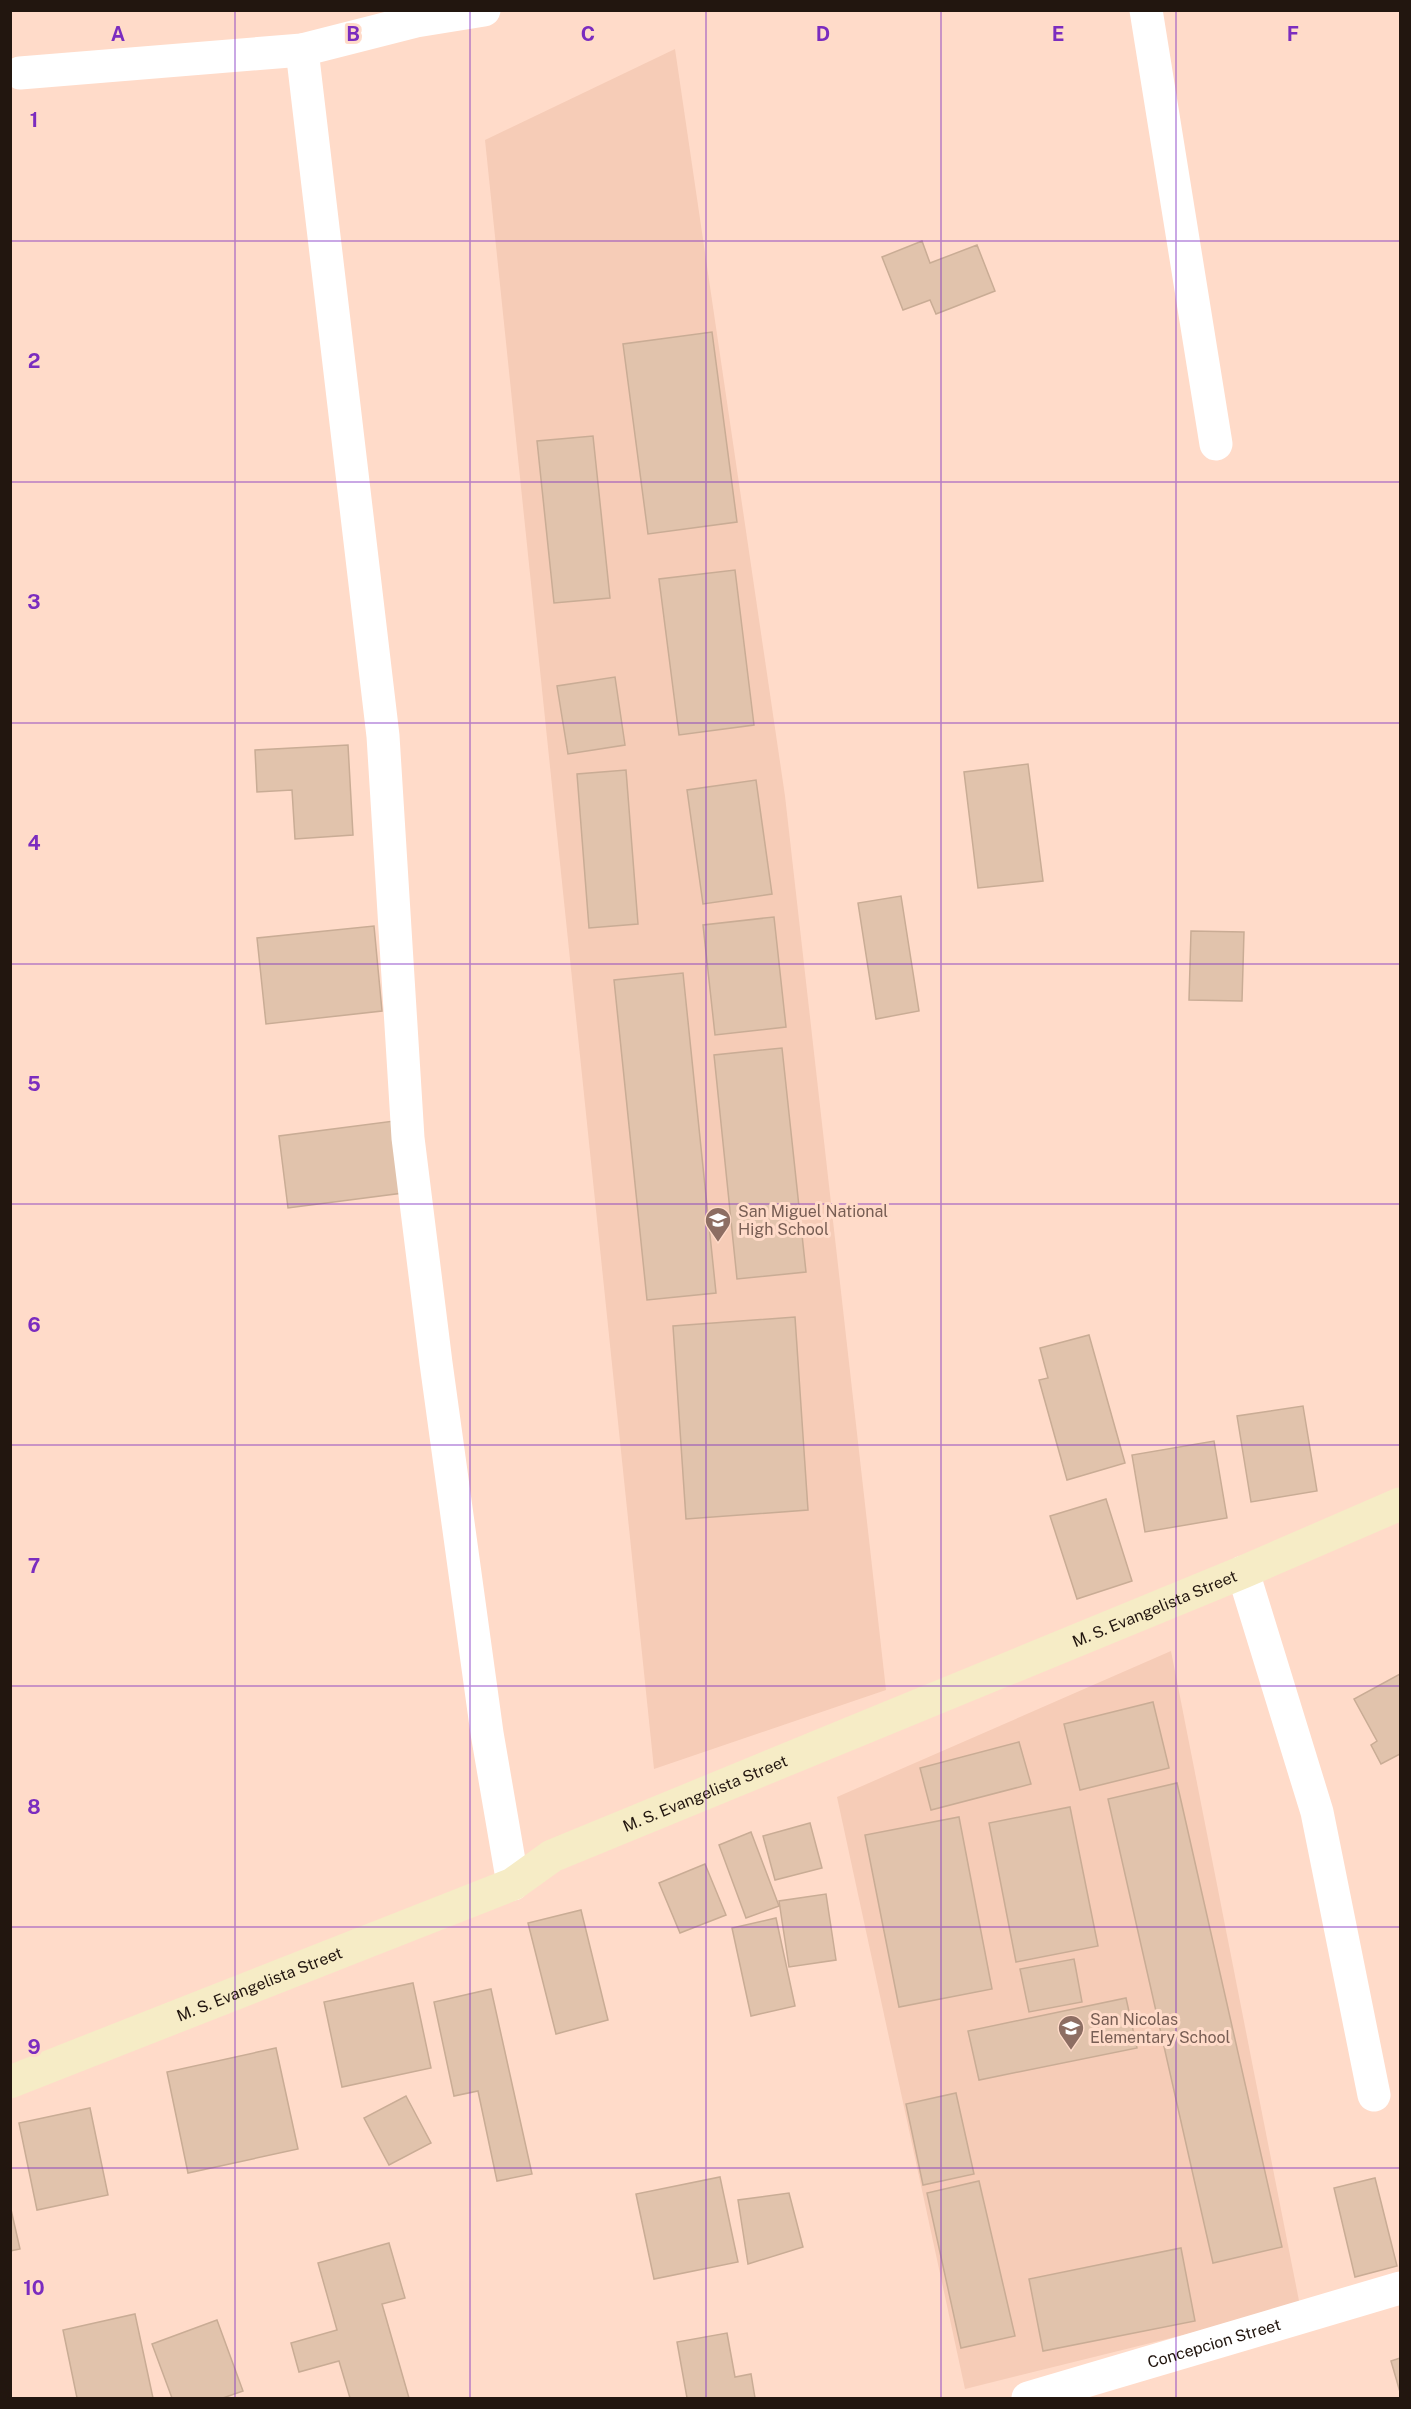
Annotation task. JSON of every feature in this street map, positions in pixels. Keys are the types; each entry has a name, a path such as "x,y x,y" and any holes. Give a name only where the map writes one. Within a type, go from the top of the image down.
{"street":[{"path":"20,73 302,50 416,21 484,10"},
{"path":"1146,10 1216,444"},
{"path":"302,50 383,736 408,1138 484,1710 513,1884"},
{"name":"M. S. Evangelista Street","path":"10,2082 513,1884 552,1856 1243,1572 1401,1504"},
{"path":"1243,1572 1317,1812 1374,2096"},
{"name":"Concepcion Street","path":"1028,2398 1401,2288"}],"shaded area":[{"name":"San Miguel National High School","path":"675,49 785,796 886,1690 654,1769 485,140"},
{"name":"San Nicolas Elementary School","path":"1171,1651 1300,2306 965,2389 837,1797"}],"building":[{"path":"922,241 930,263 977,245 995,291 936,314 930,300 903,310 882,257"},
{"path":"712,332 737,522 648,534 623,344"},
{"path":"593,436 610,598 554,603 537,441"},
{"path":"735,570 754,725 679,735 659,579"},
{"path":"615,677 625,745 568,754 557,686"},
{"path":"348,745 353,835 295,839 292,790 257,792 255,750"},
{"path":"1028,764 1043,881 978,888 964,772"},
{"path":"626,770 638,924 589,928 577,774"},
{"path":"756,780 772,894 703,904 687,790"},
{"path":"901,896 919,1011 876,1019 858,903"},
{"path":"774,917 786,1027 715,1035 703,925"},
{"path":"374,926 382,1011 266,1024 257,938"},
{"path":"1191,931 1244,932 1242,1001 1189,1000"},
{"path":"683,973 716,1293 647,1300 614,980"},
{"path":"782,1048 806,1272 737,1279 714,1055"},
{"path":"394,1121 403,1193 288,1208 279,1136"},
{"path":"795,1317 808,1510 686,1519 673,1326"},
{"path":"1089,1335 1125,1463 1067,1480 1039,1380 1048,1378 1040,1348"},
{"path":"1303,1406 1317,1491 1251,1502 1237,1416"},
{"path":"1214,1441 1227,1518 1145,1532 1132,1455"},
{"path":"1106,1499 1132,1581 1077,1599 1050,1516"},
{"path":"1400,1674 1400,1754 1381,1764 1371,1745 1377,1741 1354,1699"},
{"path":"1153,1702 1169,1768 1080,1790 1064,1724"},
{"path":"1019,1742 1031,1784 931,1810 920,1768"},
{"path":"1177,1783 1282,2247 1213,2263 1108,1799"},
{"path":"1070,1807 1098,1946 1016,1962 989,1823"},
{"path":"959,1817 992,1989 899,2007 865,1835"},
{"path":"810,1823 822,1868 775,1880 763,1836"},
{"path":"751,1832 779,1906 746,1918 719,1845"},
{"path":"705,1864 726,1915 680,1933 659,1883"},
{"path":"826,1894 836,1960 789,1967 779,1901"},
{"path":"581,1910 608,2020 556,2034 528,1923"},
{"path":"776,1918 795,2006 751,2016 732,1928"},
{"path":"1074,1959 1082,2002 1029,2012 1020,1969"},
{"path":"413,1983 431,2068 342,2087 324,2002"},
{"path":"491,1989 532,2174 497,2181 478,2091 454,2096 434,2002"},
{"path":"1126,1998 1137,2048 979,2080 968,2031"},
{"path":"276,2048 298,2149 188,2173 167,2072"},
{"path":"956,2093 974,2174 923,2185 906,2104"},
{"path":"406,2096 431,2143 389,2165 364,2118"},
{"path":"90,2108 108,2195 37,2210 19,2123"},
{"path":"720,2177 738,2262 654,2279 636,2194"},
{"path":"1375,2178 1397,2266 1355,2277 1334,2188"},
{"path":"979,2181 1015,2336 961,2348 927,2193"},
{"path":"789,2193 803,2247 748,2264 738,2200"},
{"path":"10,2205 20,2249 10,2251"},
{"path":"389,2243 405,2298 382,2304 409,2398 350,2398 339,2361 299,2372 291,2343 337,2330 318,2263"},
{"path":"1181,2248 1195,2321 1043,2351 1029,2279"},
{"path":"135,2314 153,2398 77,2398 63,2330"},
{"path":"217,2320 243,2391 223,2398 172,2398 152,2344"},
{"path":"727,2333 735,2377 751,2374 755,2398 687,2398 677,2342"},
{"path":"1400,2358 1400,2392 1391,2361"}],"place":[{"name":"San Miguel National High School","path":"718,1243"},
{"name":"San Nicolas Elementary School","path":"1071,2051"}]}
